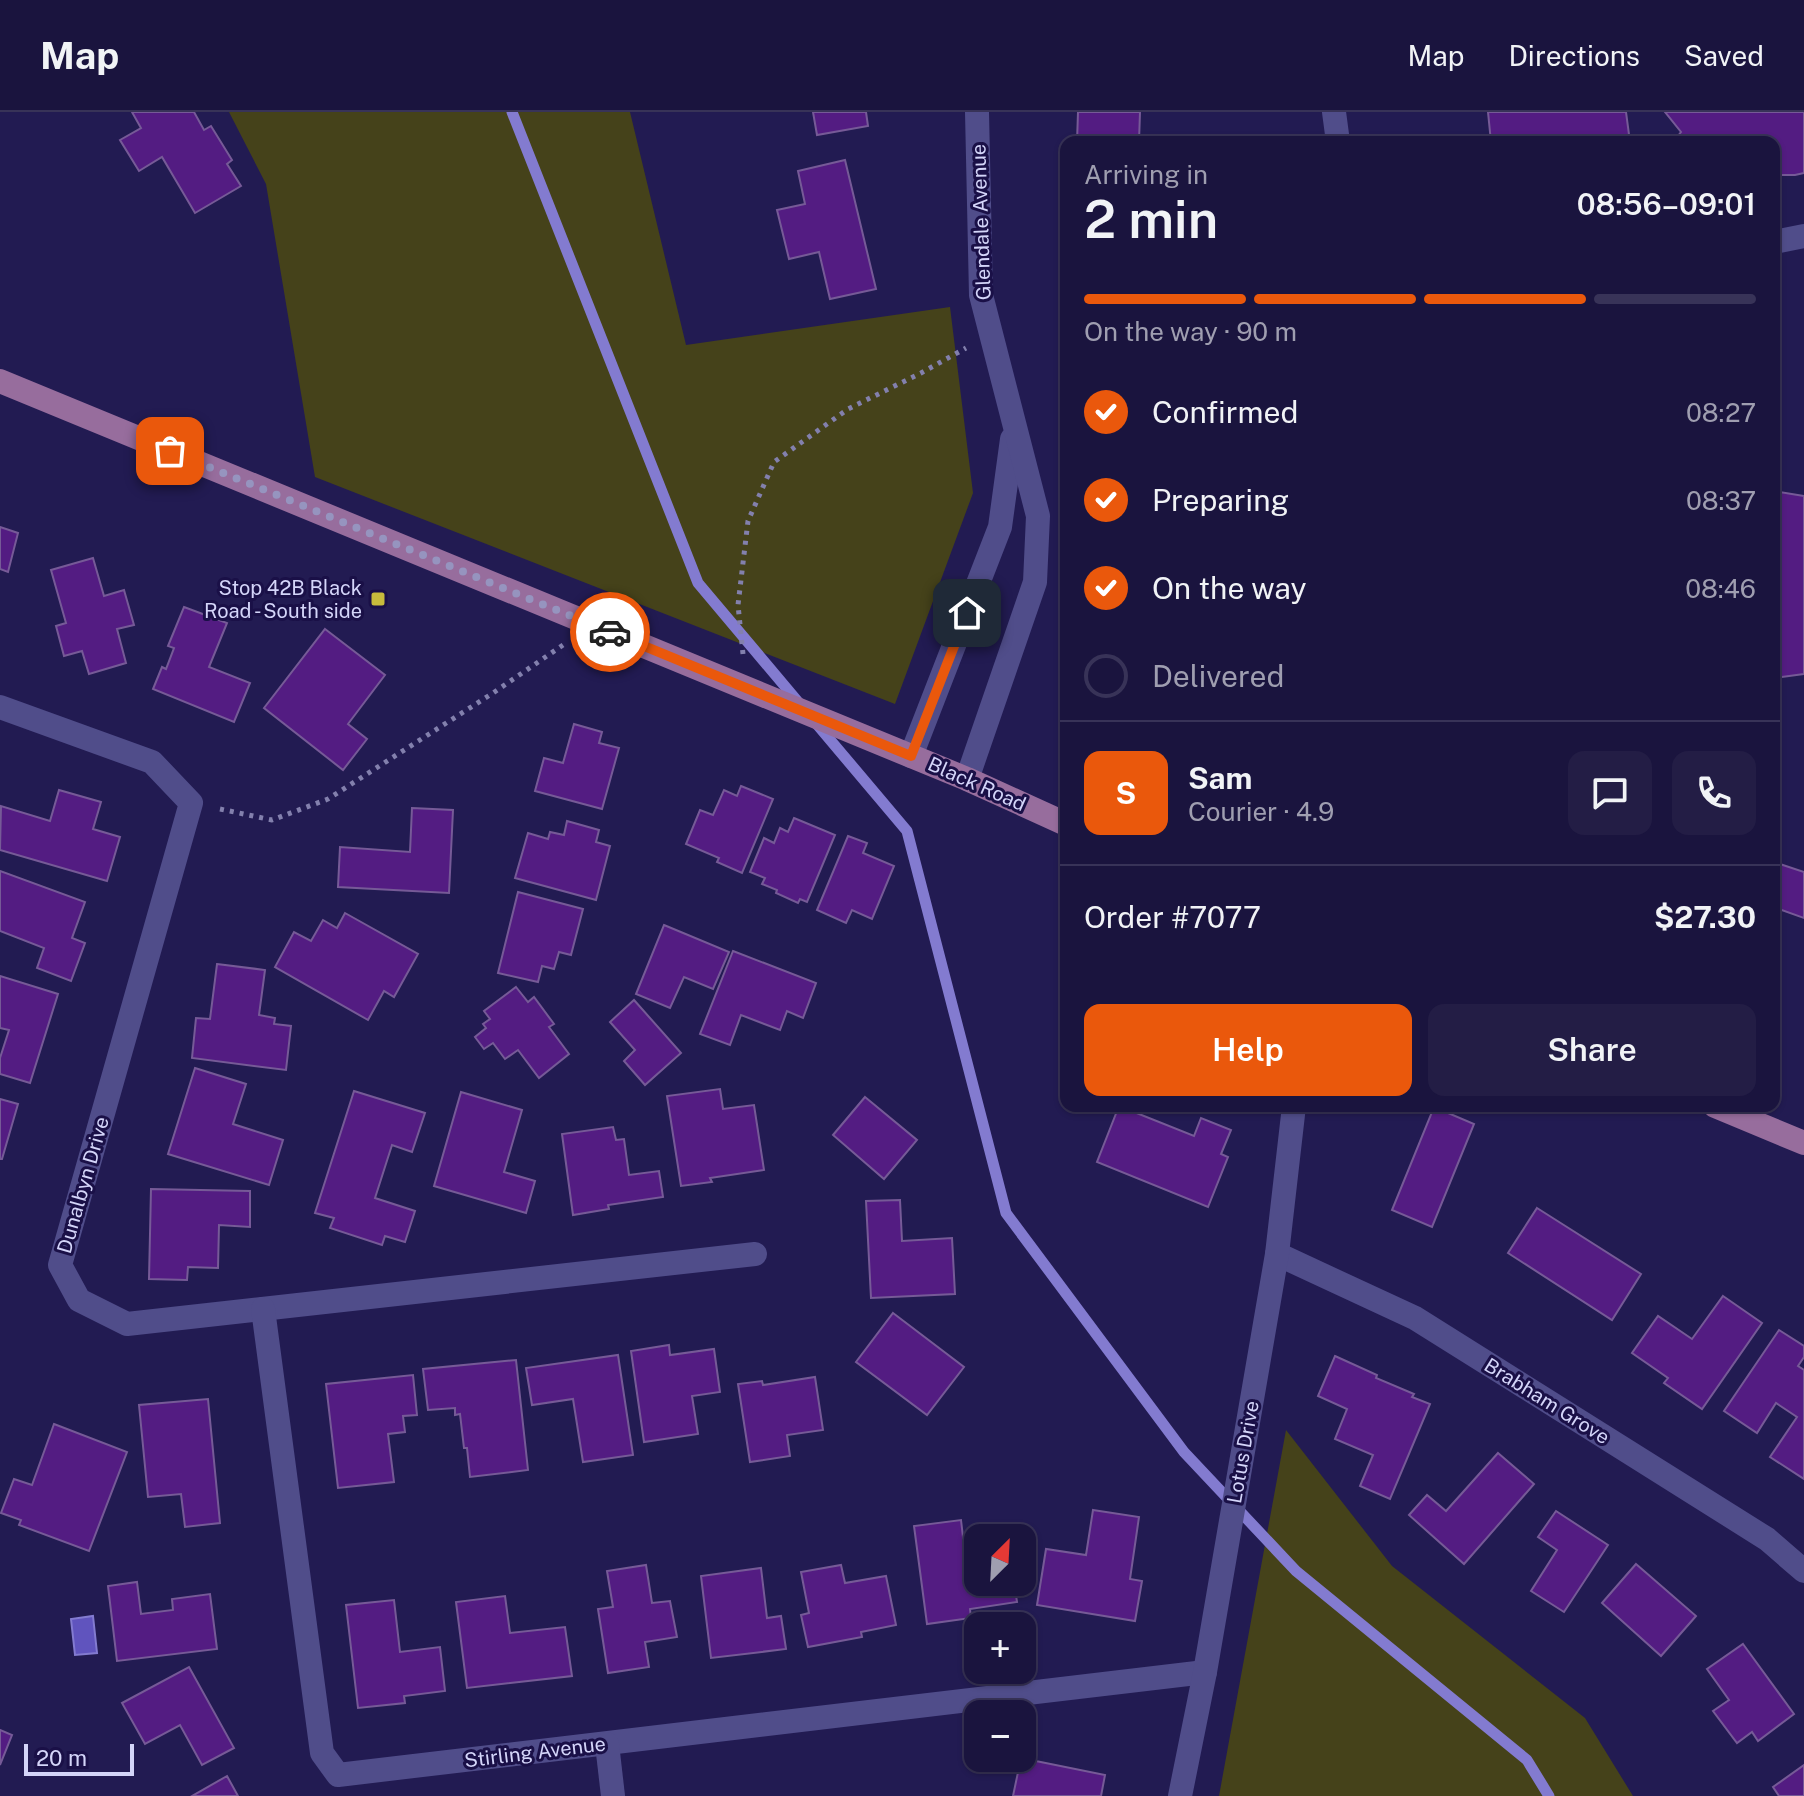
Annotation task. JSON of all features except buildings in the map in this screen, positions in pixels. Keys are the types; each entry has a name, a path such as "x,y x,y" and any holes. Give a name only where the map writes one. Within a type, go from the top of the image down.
{"main road":[{"name":"Black Road","path":"0,381 967,779 1060,821"},
{"path":"1729,1112 1804,1143"}],"street":[{"name":"Glendale Avenue","path":"967,779 1035,582 1038,516 981,295 977,112"},
{"path":"1334,112 1337,136"},
{"path":"1780,241 1804,236"},
{"name":"Glendale Avenue","path":"911,756 1000,527 1014,425"},
{"path":"0,707 152,762 191,803"},
{"name":"Dunalbyn Drive","path":"191,803 60,1265 79,1300 127,1324 755,1254"},
{"name":"Lotus Drive","path":"1180,1796 1205,1672 1277,1254 1293,1112"},
{"name":"Brabham Grove","path":"1277,1254 1415,1318 1767,1539 1804,1571"},
{"name":"Stirling Avenue","path":"263,1309 322,1753 338,1775 1205,1672"},
{"path":"607,1744 613,1796"}],"path":[{"path":"744,663 738,605 748,521 774,462 848,409 991,334"},
{"path":"191,803 272,820 328,799 594,625"}],"shaded area":[{"path":"229,112 630,112 686,345 950,307 973,493 895,704 315,477 266,184"},
{"path":"1286,1430 1392,1566 1585,1718 1633,1796 1219,1796"},
{"path":"93,1616 97,1653 75,1655 71,1619"}],"waterway":[{"path":"512,112 698,583 799,703"},
{"path":"815,722 907,831 1006,1213 1184,1452 1296,1571 1527,1760 1549,1796"}],"way so far":[{"path":"170,451 610,632"}],"place":[{"name":"Stop 42B Black Road - South side","path":"378,599"}],"route":[{"path":"610,632 911,756 967,613"}]}
